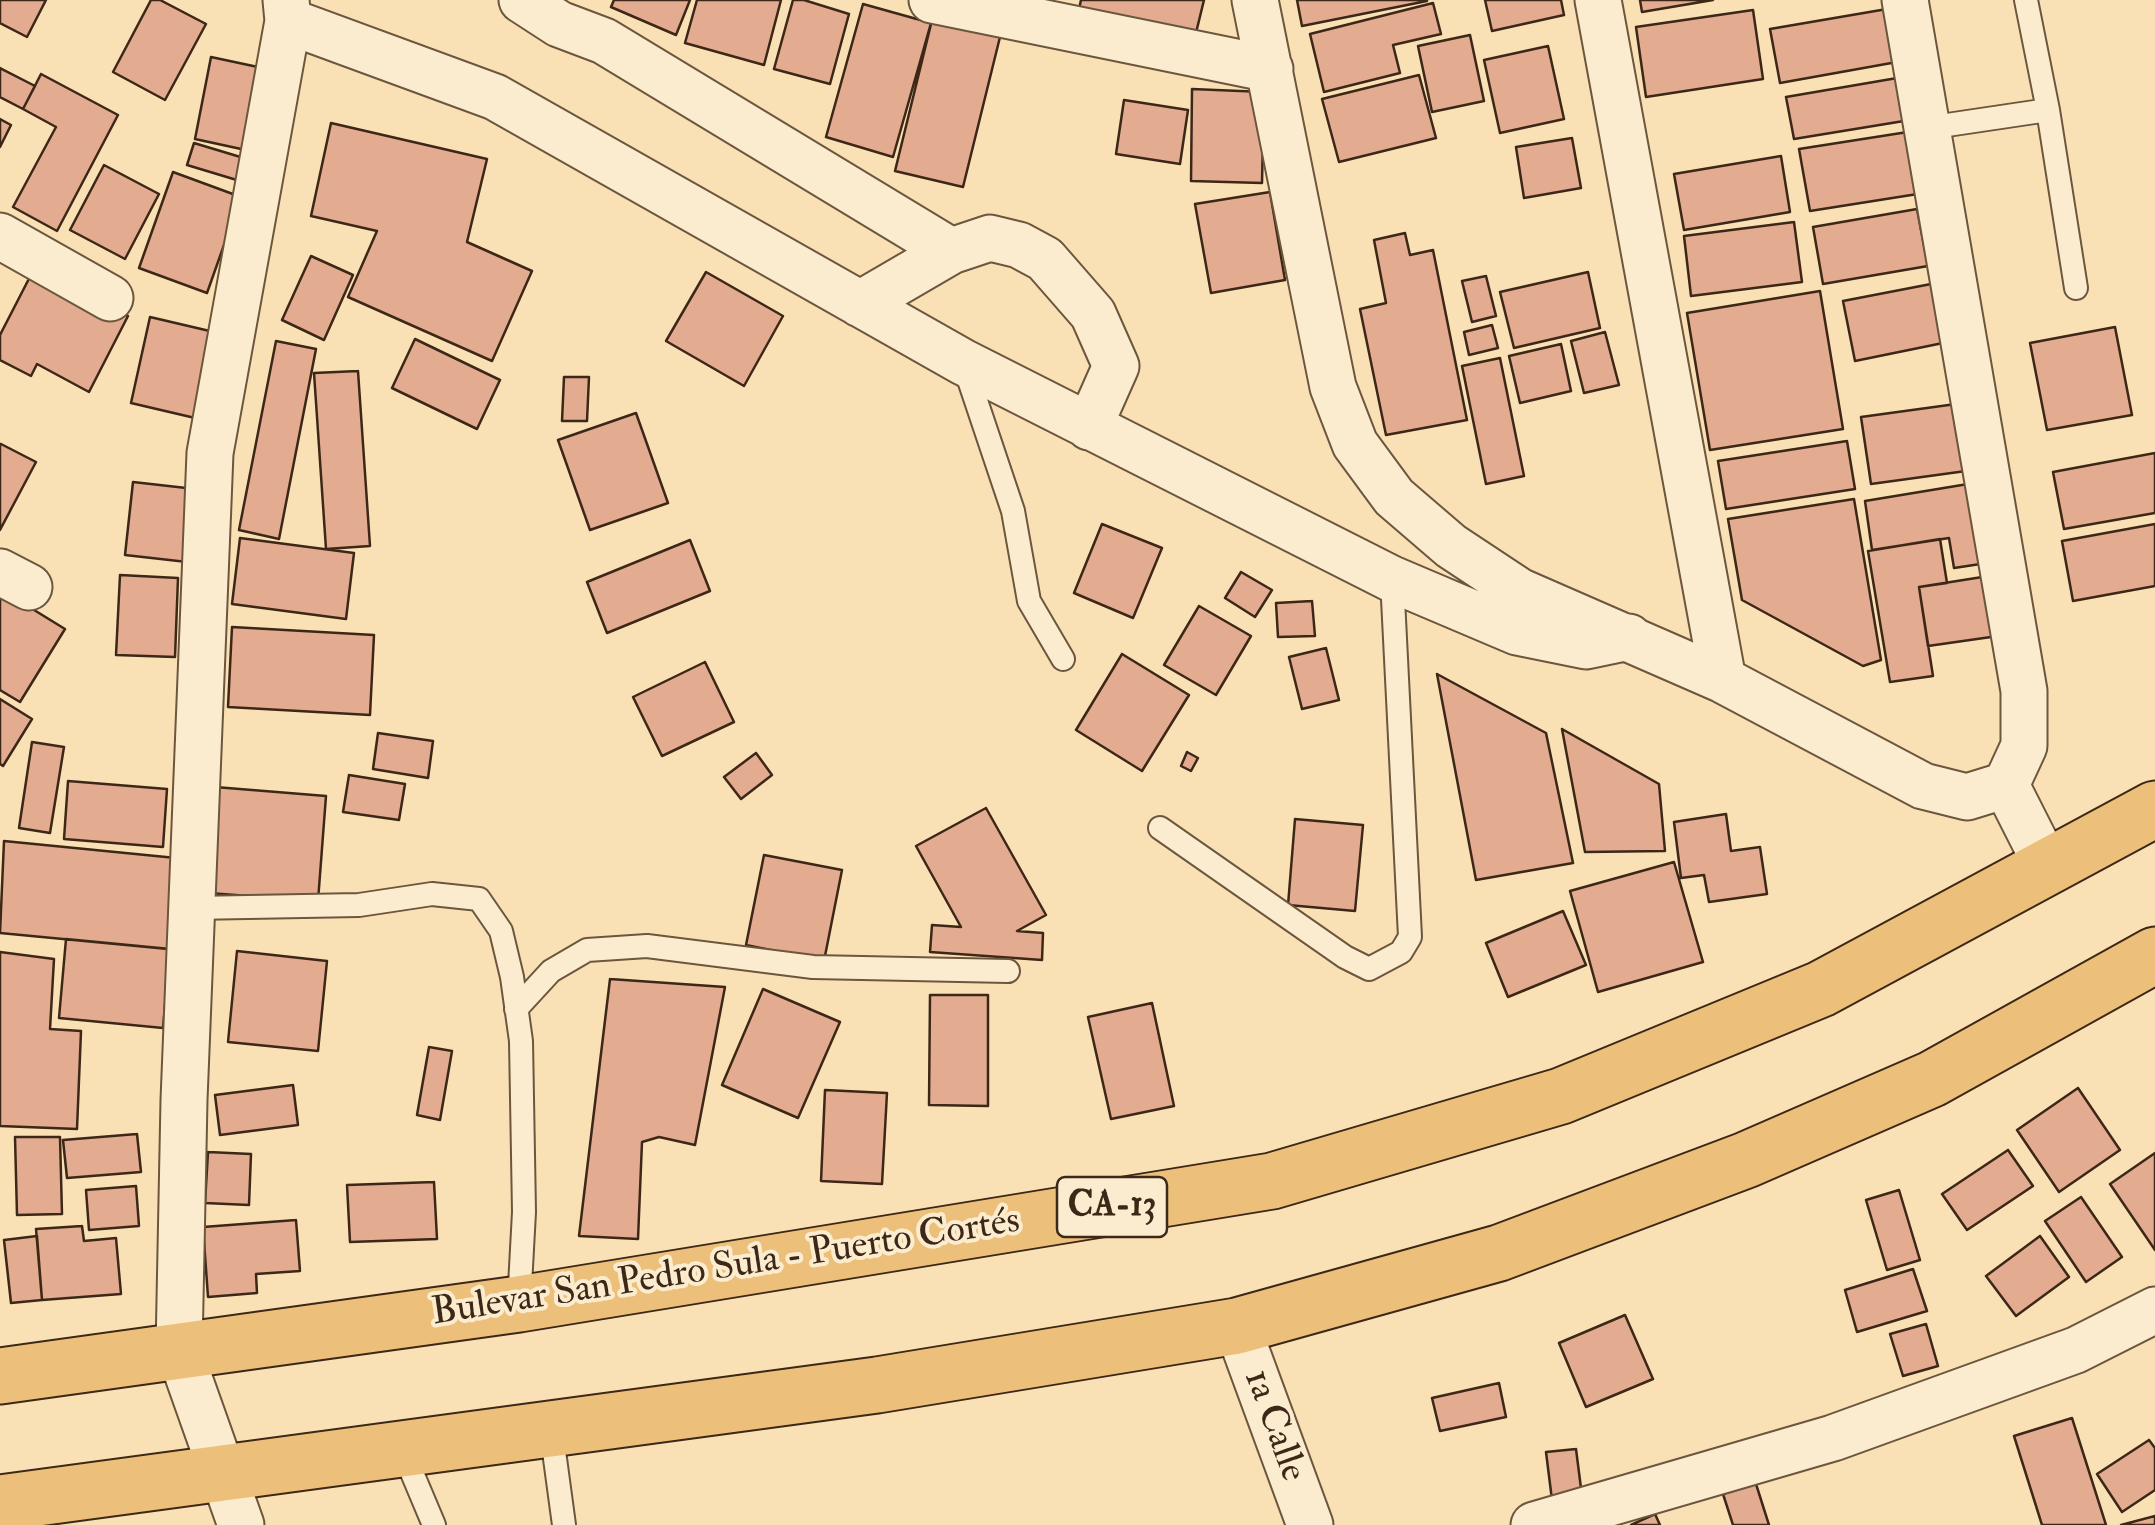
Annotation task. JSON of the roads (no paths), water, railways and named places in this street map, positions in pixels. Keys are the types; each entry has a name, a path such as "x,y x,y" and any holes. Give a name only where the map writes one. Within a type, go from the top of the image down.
{"highway":[{"name":"Bulevar San Pedro Sula - Puerto Cortés","path":"0,1376 519,1304 1272,1181 1561,1096 1821,989 2155,809"},
{"path":"0,1503 878,1385 1237,1326 1498,1253 1746,1160 1932,1079 2155,955"}],"street":[{"path":"932,0 1270,70"},
{"path":"1255,0 1333,387 1355,444 1394,496 1451,546 1518,590 1723,680 1923,786 1967,798 2006,785 2024,746 2024,691 1904,0"},
{"path":"1598,0 1723,680"},
{"path":"552,8 951,251"},
{"path":"241,1525 179,1350 210,453 287,11 494,97 963,362 1392,579 1517,632 1586,646 1629,637"},
{"path":"0,236 110,298"},
{"path":"860,304 951,251 990,238 1019,245 1045,259 1093,314 1116,366 1089,427"},
{"path":"2006,785 2048,866"},
{"path":"1534,1525 1833,1438 2076,1350 2155,1310"},
{"name":"1a Calle","path":"1237,1326 1310,1525"}],"lane":[{"path":"2026,0 2076,288"},
{"path":"1927,128 2048,110"},
{"path":"963,362 1014,511 1029,601 1063,659"},
{"path":"1160,828 1345,957 1369,969 1401,952 1410,937 1392,579"},
{"path":"193,908 359,905 432,894 479,899 502,932 521,1041 524,1212 519,1304"},
{"path":"516,1009 551,971 587,950 646,946 813,966 1008,970"},
{"path":"551,1429 564,1525"},
{"path":"402,1449 434,1525"}]}
